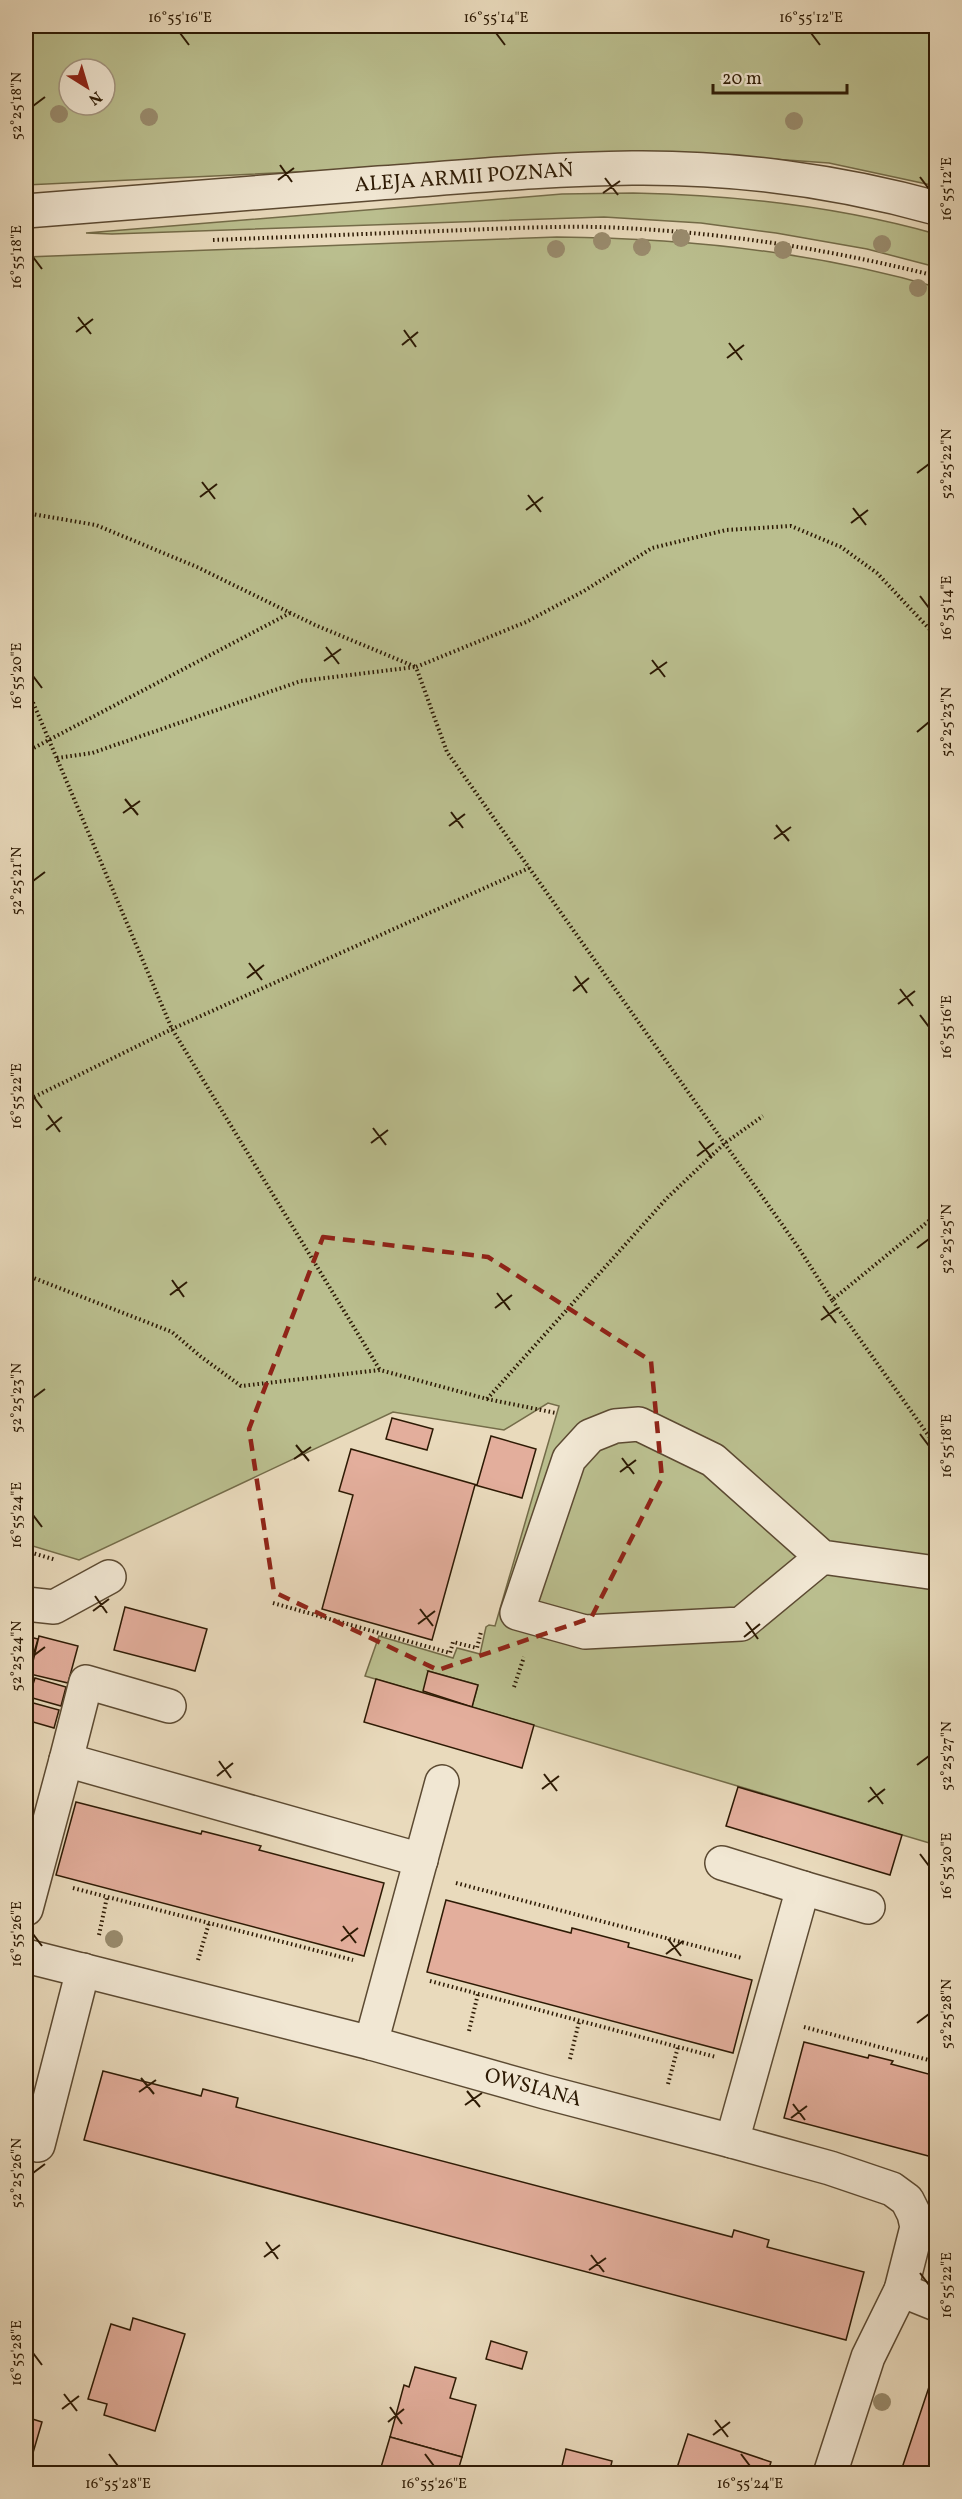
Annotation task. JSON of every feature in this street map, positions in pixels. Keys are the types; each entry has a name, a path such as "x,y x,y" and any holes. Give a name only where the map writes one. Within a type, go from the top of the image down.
{"street":[{"name":"ALEJA ARMII POZNAŃ","path":"26,211 529,172 633,168 709,171 782,178 841,187 936,208"},
{"path":"822,1557 741,1624 585,1632 517,1613 568,1460 590,1436 615,1426 639,1424 713,1460 822,1557 936,1573"},
{"path":"26,1604 54,1607 109,1577"},
{"path":"30,1894 86,1682 169,1706"},
{"path":"66,1760 419,1866"},
{"path":"371,2043 442,1782"},
{"path":"722,1863 868,1907"},
{"path":"732,2140 802,1888"},
{"name":"OWSIANA","path":"26,1956 371,2043 545,2092 732,2140 830,2168 892,2189 926,2215 917,2227 901,2290 868,2357 830,2474"},
{"path":"38,2145 83,1970"},
{"path":"901,2290 936,2304"}],"path":[{"path":"202,240 512,228 598,227 682,232 775,242 862,258 936,276"},
{"path":"26,513 96,525 197,567 290,613 416,667 447,752 798,1247 832,1300 936,1446"},
{"path":"57,758 92,753 301,681 416,667 526,622 584,591 652,548 726,530 791,526 841,548 877,573 936,636"},
{"path":"26,752 290,613"},
{"path":"26,686 172,1029 380,1370"},
{"path":"26,1101 172,1029 529,868"},
{"path":"487,1399 667,1198 724,1143 763,1116"},
{"path":"832,1300 936,1215"},
{"path":"26,1275 172,1332 241,1386 380,1370 487,1399 558,1414"},
{"path":"273,1603 450,1653 453,1642 477,1648 482,1630"},
{"path":"514,1687 526,1647"},
{"path":"419,1866 750,1960"},
{"path":"30,1894 107,1897 724,2059"},
{"path":"98,1939 107,1897"},
{"path":"197,1965 208,1923"},
{"path":"468,2036 478,1994"},
{"path":"569,2062 579,2022"},
{"path":"796,2025 936,2062"},
{"path":"668,2088 678,2047"}],"highlighted area":[{"path":"323,1237 488,1257 651,1361 662,1478 591,1618 438,1670 274,1592 249,1429"}],"green space":[{"path":"26,26 936,26 936,186 829,163 690,153 26,185"},
{"path":"633,193 748,199 824,209 899,224 936,234 936,267 867,249 776,233 701,223 604,217 112,234 86,233 562,194"},
{"path":"557,237 653,240 748,249 842,264 936,287 936,1845 472,1707 478,1685 428,1671 455,1700 454,1702 365,1676 379,1636 453,1658 457,1648 480,1654 486,1627 495,1626 559,1406 548,1403 504,1430 393,1412 79,1560 26,1544 26,257"}],"building":[{"path":"392,1418 433,1429 427,1450 386,1439"},
{"path":"491,1436 536,1449 522,1498 475,1485 432,1640 322,1609 353,1495 339,1491 351,1449 477,1485"},
{"path":"26,1561 30,1566 30,1571 26,1580"},
{"path":"125,1607 207,1629 195,1671 114,1650"},
{"path":"26,1636 38,1639 33,1656 26,1654"},
{"path":"39,1636 78,1646 68,1683 30,1674"},
{"path":"428,1671 478,1685 472,1707 423,1691"},
{"path":"35,1678 66,1687 61,1706 29,1697"},
{"path":"376,1679 534,1725 522,1768 364,1722"},
{"path":"26,1701 59,1710 54,1728 26,1720"},
{"path":"738,1787 902,1835 890,1875 726,1826"},
{"path":"76,1802 201,1834 202,1831 261,1846 259,1850 384,1883 364,1956 56,1875"},
{"path":"446,1900 571,1933 572,1928 629,1943 628,1947 752,1980 733,2053 427,1972"},
{"path":"804,2042 868,2058 869,2055 893,2061 891,2064 936,2076 936,2158 784,2118"},
{"path":"103,2071 201,2096 203,2089 238,2098 236,2107 732,2237 734,2230 769,2240 767,2247 864,2272 846,2340 84,2140"},
{"path":"133,2318 185,2334 155,2431 104,2415 107,2404 88,2399 111,2324 130,2330"},
{"path":"491,2341 527,2352 522,2369 486,2359"},
{"path":"415,2367 456,2378 450,2398 476,2405 462,2457 390,2437 404,2385 409,2387"},
{"path":"932,2378 936,2379 936,2474 900,2474"},
{"path":"26,2417 42,2422 30,2463 26,2462"},
{"path":"688,2434 771,2462 767,2474 675,2474"},
{"path":"390,2437 462,2457 457,2474 379,2474"},
{"path":"566,2449 612,2461 609,2474 560,2474"}]}
